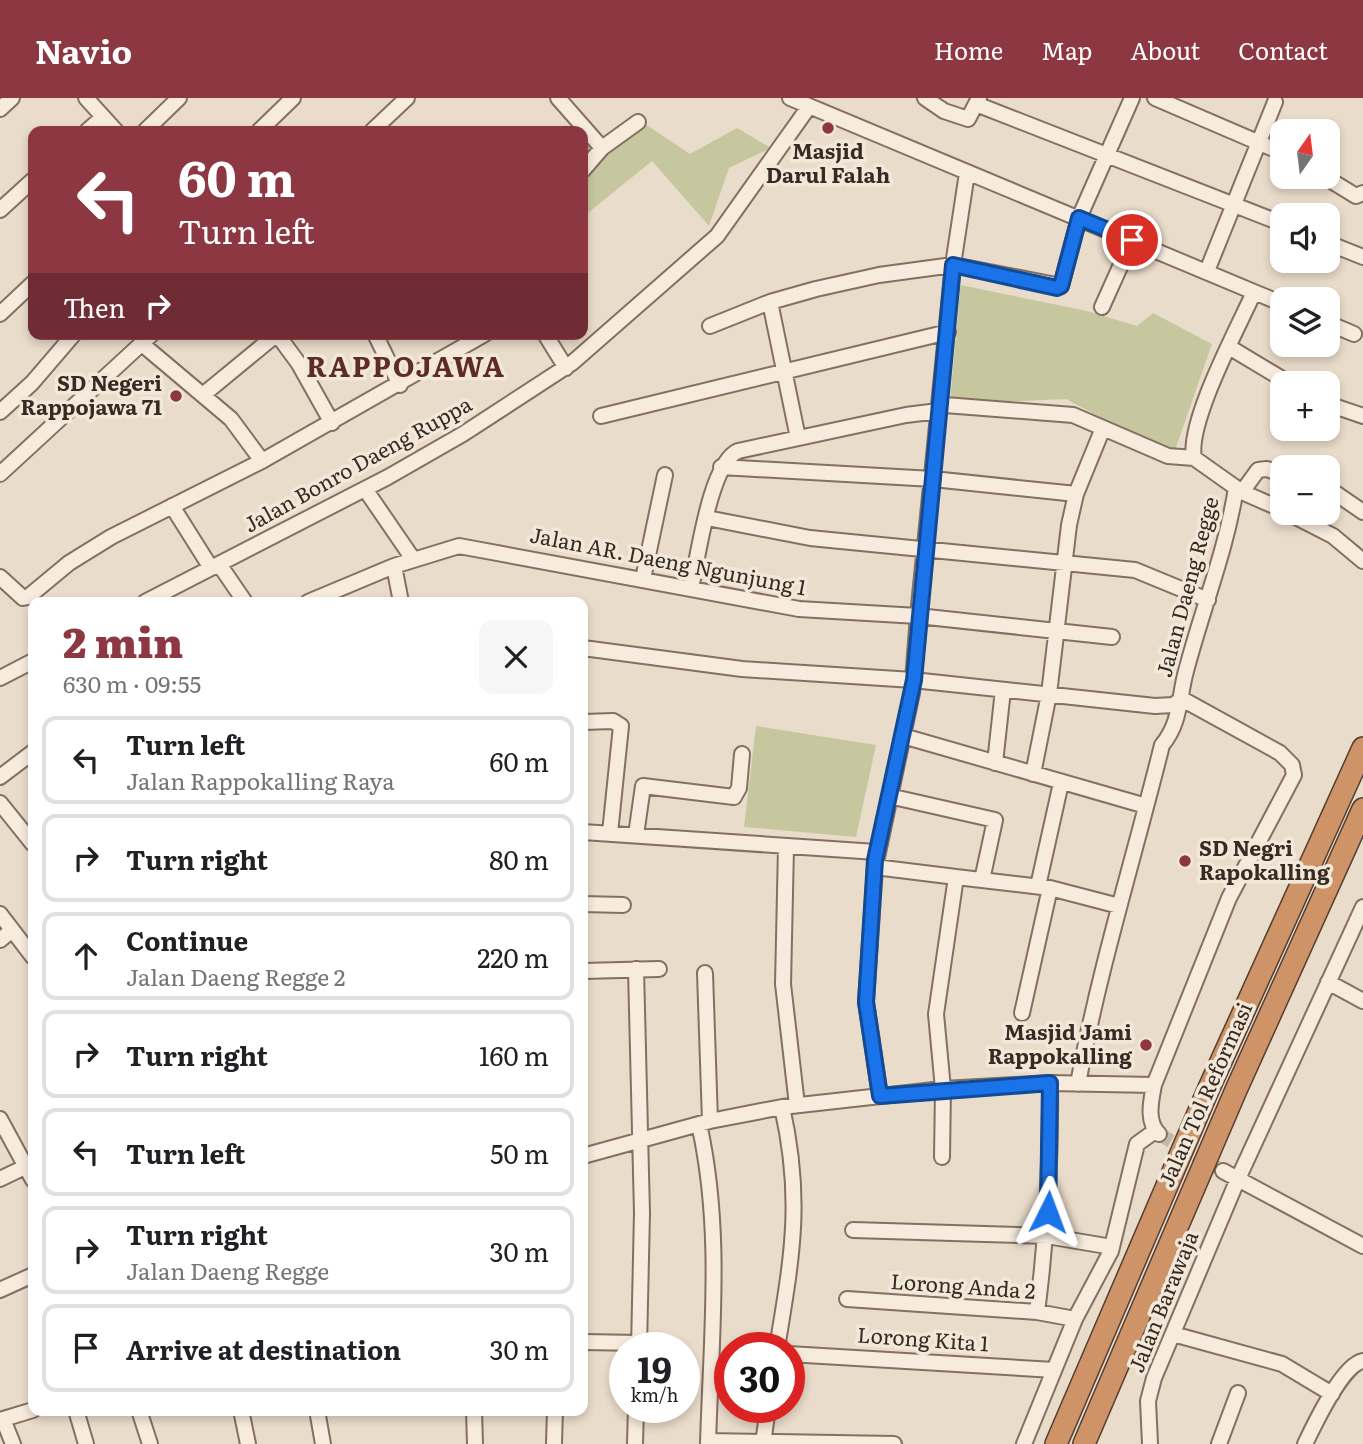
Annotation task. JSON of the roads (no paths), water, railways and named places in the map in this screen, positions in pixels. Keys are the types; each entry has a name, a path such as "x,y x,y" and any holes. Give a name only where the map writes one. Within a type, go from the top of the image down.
{"highway":[{"name":"Jalan Tol Reformasi","path":"1056,1444 1209,1088 1363,748"},
{"name":"Jalan Tol Reformasi","path":"1084,1444 1236,1090 1363,809"}],"street":[{"path":"86,98 111,126"},
{"path":"150,126 179,98"},
{"path":"264,126 293,98"},
{"path":"377,126 407,98"},
{"path":"558,98 583,126"},
{"path":"790,98 808,108 1270,299"},
{"path":"925,98 964,119 971,116 977,101 1270,219"},
{"path":"710,326 770,302 879,275 953,265 1057,288 1061,286 1079,218 1132,98"},
{"path":"1155,98 1270,148"},
{"path":"1208,271 1275,103"},
{"name":"Jalan Bonro Daeng Ruppa","path":"155,597 365,489 463,434 566,368 717,236 808,108"},
{"path":"93,126 103,117"},
{"path":"588,164 602,148 638,122"},
{"path":"588,132 602,148"},
{"path":"880,1096 866,1002 876,852 914,680 953,265 967,173"},
{"path":"0,210 28,185"},
{"path":"1340,186 1356,196 1363,193"},
{"path":"1102,307 1132,240"},
{"path":"1340,248 1363,257"},
{"path":"0,314 28,288"},
{"path":"691,588 721,467 727,457 738,451 938,411 945,405 1073,415 1168,456 1194,458 1195,436 1229,347 1254,292"},
{"path":"770,302 798,438"},
{"path":"1340,328 1354,334"},
{"path":"601,416 948,332"},
{"path":"0,412 32,383 69,340"},
{"path":"0,474 146,340"},
{"path":"148,340 232,418 262,461"},
{"path":"204,394 270,340"},
{"path":"281,340 299,364 332,423"},
{"path":"378,340 400,385"},
{"path":"2,582 23,598 28,597 83,553 332,423 475,340"},
{"path":"549,340 566,368"},
{"path":"1229,347 1270,371"},
{"path":"1340,408 1363,416"},
{"path":"1033,774 1049,694 1063,563 1076,494 1103,428"},
{"name":"Jalan Daeng Regge","path":"1154,1085 1229,898 1294,775 1293,765 1280,753 1182,699 1185,675 1239,490 1194,458"},
{"path":"721,467 933,480 1076,494"},
{"path":"1270,470 1258,470 1239,490 1270,504"},
{"path":"643,579 665,475"},
{"path":"365,489 413,559"},
{"path":"1340,496 1363,512"},
{"path":"172,506 241,597"},
{"path":"707,518 810,538 1135,570 1209,600"},
{"path":"1311,525 1333,536 1363,561"},
{"name":"Jalan AR. Daeng Ngunjung 1","path":"320,597 394,566 449,547 472,547 811,610 918,616 1112,637"},
{"path":"394,566 400,597"},
{"path":"588,649 742,669 914,680 1165,706 1182,699"},
{"path":"0,678 28,664"},
{"path":"995,763 1003,690"},
{"path":"1078,1084 1090,1018 1162,745 1173,728 1182,699"},
{"path":"588,722 613,721 621,726 610,833"},
{"path":"903,736 1146,806"},
{"path":"636,835 643,786 734,797 739,788 742,754"},
{"path":"0,777 28,756"},
{"path":"1022,1013 1061,783"},
{"path":"889,796 995,820 982,880"},
{"path":"0,803 28,838"},
{"path":"588,832 876,852"},
{"path":"779,1332 796,1222 783,984 786,847"},
{"path":"875,867 1044,887 1119,906"},
{"path":"942,1157 943,1089 936,1014 956,877"},
{"path":"588,904 623,905"},
{"name":"Jalan Barawaja","path":"1151,1444 1150,1392 1237,1181 1363,907"},
{"path":"0,914 28,951"},
{"path":"0,940 12,930"},
{"path":"636,969 642,1213 639,1332"},
{"path":"588,971 660,969"},
{"path":"705,973 706,1155 716,1255 708,1443 894,1444"},
{"path":"1328,982 1363,1001"},
{"path":"1037,1312 1047,1236 1051,1165 1050,1083"},
{"path":"588,1155 705,1122 790,1106 943,1089 1050,1083 1154,1085 1150,1107 1157,1132 1137,1144 1112,1247 1075,1319 1024,1444"},
{"path":"0,1119 28,1169"},
{"path":"1223,1171 1237,1181 1363,1246"},
{"path":"0,1179 28,1173"},
{"path":"853,1230 1047,1236 1112,1247"},
{"path":"0,1290 28,1277"},
{"name":"Lorong Anda 2","path":"847,1299 1037,1312 1075,1319"},
{"path":"1173,1334 1282,1364 1332,1394"},
{"path":"588,1342 609,1343"},
{"name":"Lorong Kita 1","path":"805,1355 1054,1370"},
{"path":"1305,1444 1332,1394 1354,1363 1363,1361"},
{"path":"1219,1444 1238,1393"},
{"path":"13,1444 2,1419 28,1411"},
{"path":"78,1416 86,1444"},
{"path":"141,1416 150,1444"},
{"path":"243,1416 248,1444"},
{"path":"318,1416 323,1444"},
{"path":"474,1416 475,1444"},
{"path":"554,1444 555,1416"},
{"path":"635,1444 636,1423"},
{"path":"763,1443 766,1423"}],"tunnel":[{"path":"1159,1134 1223,1171"}],"place":[{"name":"Masjid Darul Falah","path":"828,128"},
{"name":"SD Negeri Rappojawa 71","path":"176,396"},
{"name":"SD Negri Rapokalling","path":"1185,861"},
{"name":"Masjid Jami Rappokalling","path":"1146,1045"}],"district":[{"name":"RAPPOJAWA","path":"406,367"}]}
